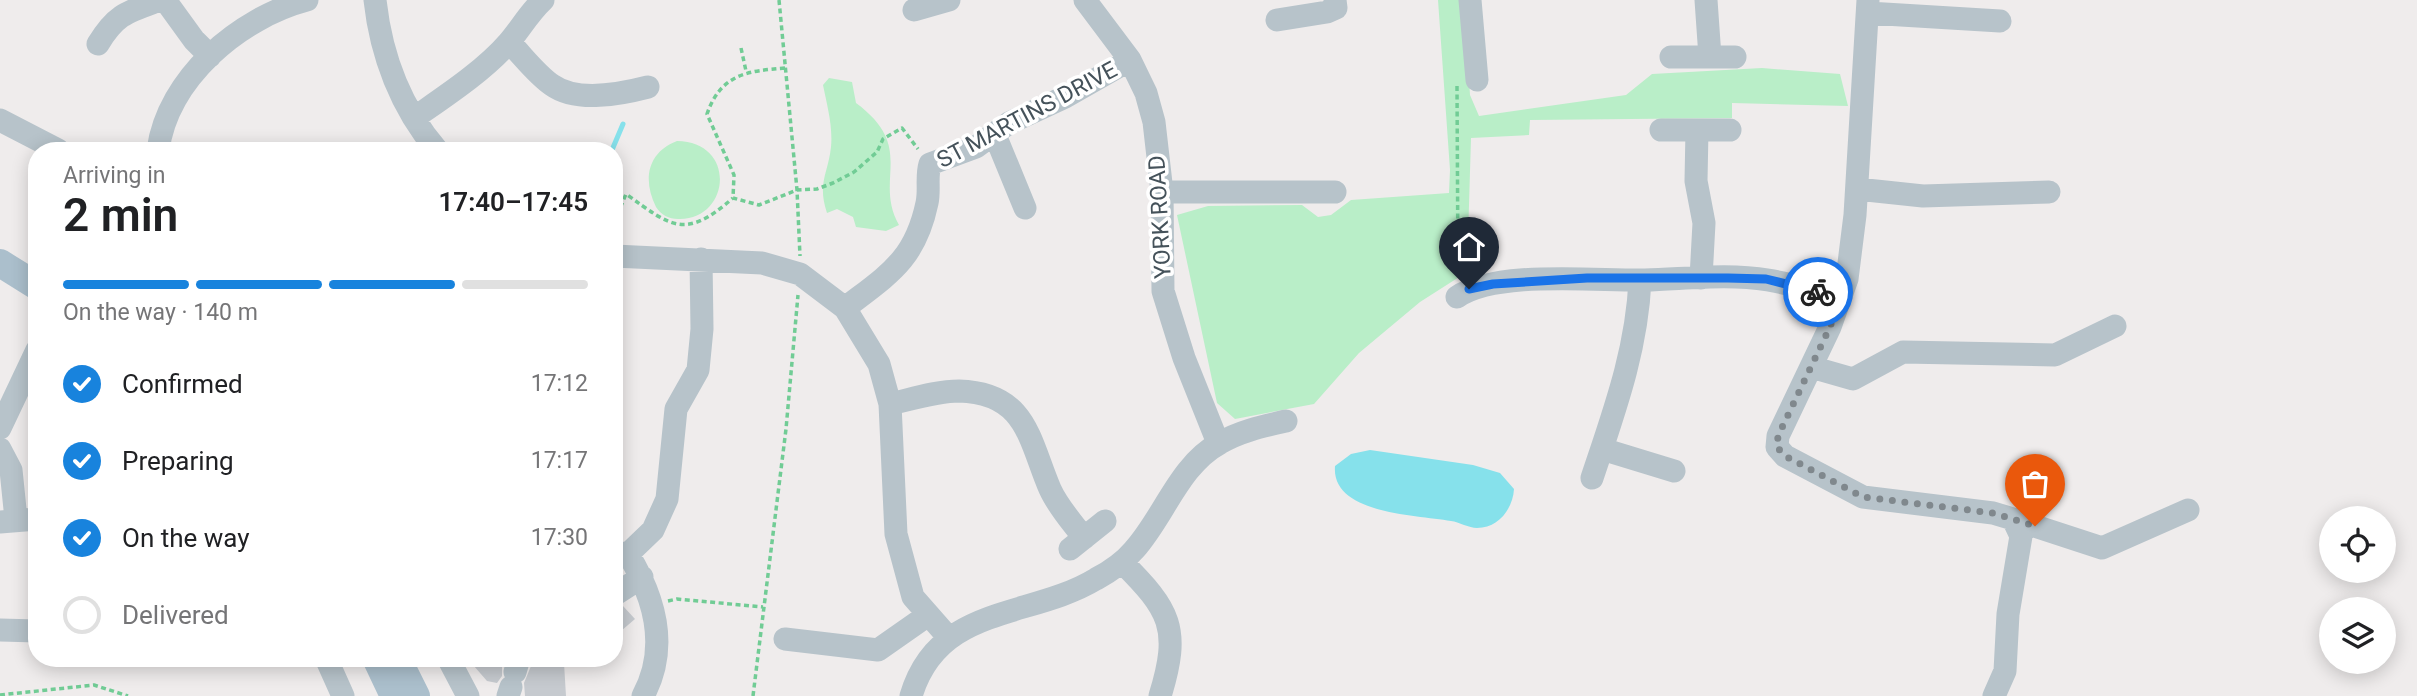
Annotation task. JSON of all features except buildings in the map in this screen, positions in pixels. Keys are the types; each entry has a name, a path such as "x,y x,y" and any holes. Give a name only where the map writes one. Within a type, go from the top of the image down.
{"main road":[{"path":"0,242 28,259"},
{"path":"0,263 28,280"},
{"path":"380,667 394,696"},
{"path":"402,667 416,696"}],"street":[{"path":"97,44 111,22 122,13 160,0"},
{"path":"165,0 180,24 210,56"},
{"path":"160,142 168,115 180,94 210,56 261,18 307,0"},
{"path":"374,0 390,69 414,118 431,142"},
{"path":"914,10 948,0"},
{"name":"YORK ROAD","path":"1085,0 1130,61 1146,93 1154,122 1162,192 1163,291 1184,358 1219,443"},
{"path":"1467,78 1470,0"},
{"path":"1706,0 1710,57"},
{"path":"414,118 449,94 509,42 535,3"},
{"path":"1277,20 1327,12 1336,4"},
{"path":"2000,21 1868,7 1857,189 1847,279 1811,367 1778,436 1777,447 1785,456 1863,497 1993,513 2102,548 2188,510"},
{"path":"509,42 553,86 568,91 623,94 649,87"},
{"path":"1671,57 1735,57"},
{"name":"ST MARTINS DRIVE","path":"845,308 901,264 911,248 922,226 929,197 930,164 976,147 1009,123 1065,97 1130,61"},
{"path":"0,120 43,142"},
{"path":"1661,130 1730,130"},
{"path":"1697,130 1696,181 1704,223 1701,278"},
{"path":"995,135 1025,208"},
{"path":"1857,189 1923,196 2049,192"},
{"path":"1162,192 1335,192"},
{"path":"623,256 762,263 800,274 845,308 879,364 890,404 896,534 913,597 949,638"},
{"path":"623,552 653,530 667,499 676,409 698,370 702,329 701,259"},
{"path":"1457,297 1469,289 1493,284 1587,278 1701,278 1766,279 1840,298"},
{"path":"1592,478 1628,369 1636,334 1640,280"},
{"path":"1811,367 1853,379 1903,352 2055,355 2115,326"},
{"path":"0,428 28,368"},
{"path":"890,404 956,391 988,396 1002,403 1028,428 1050,489 1077,544 1105,521"},
{"path":"911,696 922,670 949,638 976,621 1094,580 1122,562 1134,550 1191,468 1219,443 1253,429 1286,421"},
{"path":"0,449 11,470 18,520"},
{"path":"1602,449 1674,471"},
{"path":"1994,696 2006,671 2008,614 2021,536 2013,519"},
{"path":"623,555 642,577 653,605 658,640 653,677 643,696"},
{"path":"1122,562 1143,583 1167,617 1171,641 1169,667 1160,696"},
{"path":"623,589 642,577"},
{"path":"785,639 878,650 928,615"},
{"path":"0,630 28,631"},
{"path":"330,667 343,696"},
{"path":"453,667 468,696"}],"path":[{"path":"753,696 786,429 800,274 797,190 779,0"},
{"path":"741,48 746,71"},
{"path":"733,198 734,175 707,114 713,98 746,71 785,68"},
{"path":"1457,297 1467,78"},
{"path":"733,198 759,205 797,190 817,189 854,172 877,152 883,139 902,128 930,164"},
{"path":"623,201 626,194 666,223 685,225 699,222 733,198"},
{"path":"653,605 677,599 763,607"},
{"path":"0,695 94,685 128,696"},
{"path":"51,696 53,690"}],"green space":[{"path":"1438,0 1464,0 1470,95 1479,116 1626,95 1652,74 1762,68 1840,74 1848,106 1732,103 1732,118 1530,120 1529,135 1471,138 1467,272 1420,302 1359,353 1314,404 1235,419 1217,403 1177,215 1208,206 1302,205 1318,217 1331,215 1351,200 1449,193 1450,170"},
{"path":"829,78 852,82 856,103 874,119 885,135 890,149 892,208 899,225 886,231 856,227 853,217 837,209 827,213 823,186 831,147 831,131 823,85"},
{"path":"677,141 697,145 710,154 718,167 720,181 717,195 708,208 695,216 678,219 660,212 649,186 650,168 654,159 667,146"}],"water":[{"path":"1370,450 1473,465 1500,473 1514,489 1511,503 1498,521 1477,528 1451,521 1398,514 1361,503 1347,494 1337,482 1335,466 1351,454"}],"waterway":[{"path":"615,142 623,124"}],"way so far":[{"path":"1818,292 1840,298 1830,327 1778,436 1777,447 1785,456 1863,497 1972,513 1993,513 2035,526"}],"route":[{"path":"1469,289 1493,284 1587,278 1728,278 1766,279 1818,292"}]}
